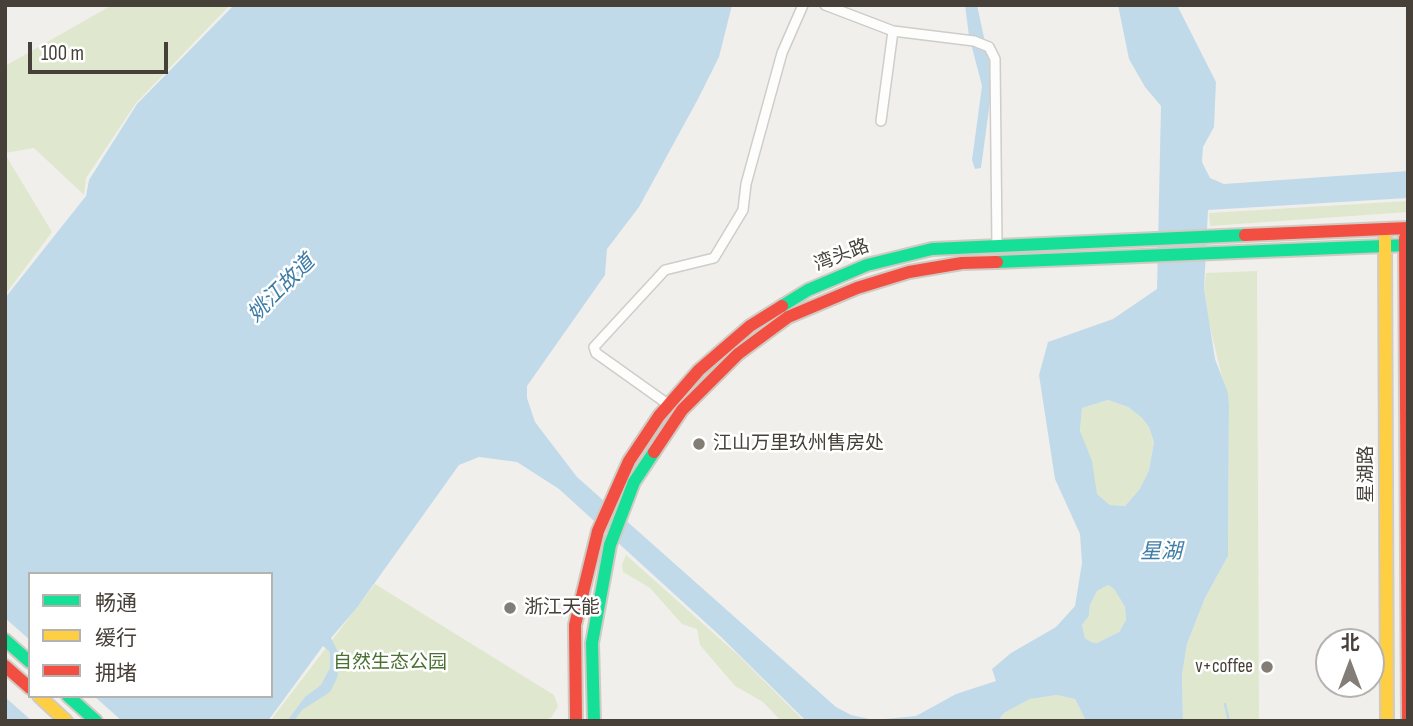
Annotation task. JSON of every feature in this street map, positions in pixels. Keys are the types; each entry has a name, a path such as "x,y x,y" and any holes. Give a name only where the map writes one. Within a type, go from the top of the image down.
{"main road":[{"name":"星湖路","path":"1385,228 1387,721"},
{"name":"湾头路","path":"576,721 575,625 600,527 629,461 669,405 699,370 750,326 808,290 867,265 932,249 1406,228"},
{"name":"星湖路","path":"1406,228 1408,721"},
{"name":"湾头路","path":"594,721 592,643 614,535 634,482 682,410 738,354 788,317 857,288 909,272 962,263 1406,245"},
{"path":"1385,291 1405,297"},
{"path":"5,640 28,660"},
{"path":"5,666 28,686"},
{"path":"41,698 66,721"},
{"path":"70,698 96,721"}],"street":[{"path":"669,405 596,353 594,347 665,270 714,258 743,210 746,184 782,53 803,5"},
{"path":"825,5 893,31 974,41 989,47 995,59 997,246"},
{"path":"881,121 893,31"}],"green space":[{"path":"112,5 230,5 136,103 86,178 84,195 34,148 5,153 5,66"},
{"path":"5,154 52,232 5,295"},
{"path":"1408,201 1408,212 1210,226 1209,213"},
{"path":"1257,271 1259,721 1183,721 1182,675 1187,644 1205,598 1228,556 1229,406 1209,323 1204,289 1206,273"},
{"path":"1108,400 1128,407 1141,417 1149,427 1154,442 1149,470 1140,490 1125,506 1110,505 1097,495 1080,431 1082,408"},
{"path":"626,555 738,655 804,721 781,721 763,702 735,686 700,645 697,629 682,624 650,588 623,572 622,565"},
{"name":"自然生态公园","path":"375,584 554,695 558,706 552,717 543,721 270,721"},
{"path":"1108,585 1114,589 1125,607 1126,620 1119,632 1097,643 1091,642 1085,638 1082,625 1089,616 1090,605 1097,591"},
{"path":"1057,695 1075,699 1086,721 998,721 1004,713 1030,699"}],"water":[{"path":"234,5 732,5 719,57 698,99 639,207 607,249 605,275 527,386 527,398 535,422 577,477 836,707 851,715 874,720 916,716 956,694 996,681 992,669 1011,653 1056,627 1075,606 1082,563 1080,534 1055,479 1039,375 1048,342 1113,319 1157,289 1161,106 1145,87 1129,59 1118,5 1177,5 1216,82 1214,127 1203,147 1202,162 1210,178 1224,184 1408,171 1408,198 1208,210 1204,289 1215,359 1228,393 1229,406 1228,556 1205,598 1187,644 1182,675 1183,721 1086,721 1075,699 1057,695 1030,699 1004,713 998,721 806,721 718,634 559,489 517,462 479,457 459,465 356,609 331,638 341,658 337,678 330,692 302,710 294,721 287,721 305,697 321,685 330,668 330,652 323,646 268,721 5,721 5,298 86,196 89,180 137,104","holes":["1108,400 1128,407 1149,427 1154,442 1149,470 1140,489 1125,506 1110,505 1097,494 1092,461 1080,431 1082,408","1108,585 1114,589 1125,607 1126,620 1119,632 1097,643 1091,642 1085,638 1082,625 1089,616 1090,605 1097,591"]},
{"path":"965,5 977,5 991,70 991,94 981,168 975,169 972,160 982,86 969,36"}],"pier":[{"path":"5,618 28,638 28,698 96,698 122,721 32,721 5,697"}],"waterway":[{"path":"1225,704 1229,721"}],"traffic: fast":[{"path":"782,306 808,290 867,265 932,249 1245,235"},
{"path":"997,262 1408,245"},
{"path":"594,721 592,643 610,545 634,482 654,452"},
{"path":"5,640 28,660"},
{"path":"70,698 96,721"}],"traffic: slow":[{"path":"1385,239 1387,721"},
{"path":"41,698 66,721"}],"traffic: jam":[{"path":"1245,235 1408,228"},
{"path":"1405,238 1408,721"},
{"path":"654,452 682,410 738,354 788,317 857,288 909,272 962,263 997,262"},
{"path":"576,721 575,625 598,531 629,461 659,416 699,370 750,326 782,306"},
{"path":"5,666 28,686"}],"place":[{"name":"江山万里玖州售房处","path":"699,444"},
{"name":"浙江天能","path":"510,608"},
{"name":"v+coffee","path":"1267,667"}],"water label":[{"name":"姚江故道","path":"282,289"},
{"name":"星湖","path":"1161,553"}]}
